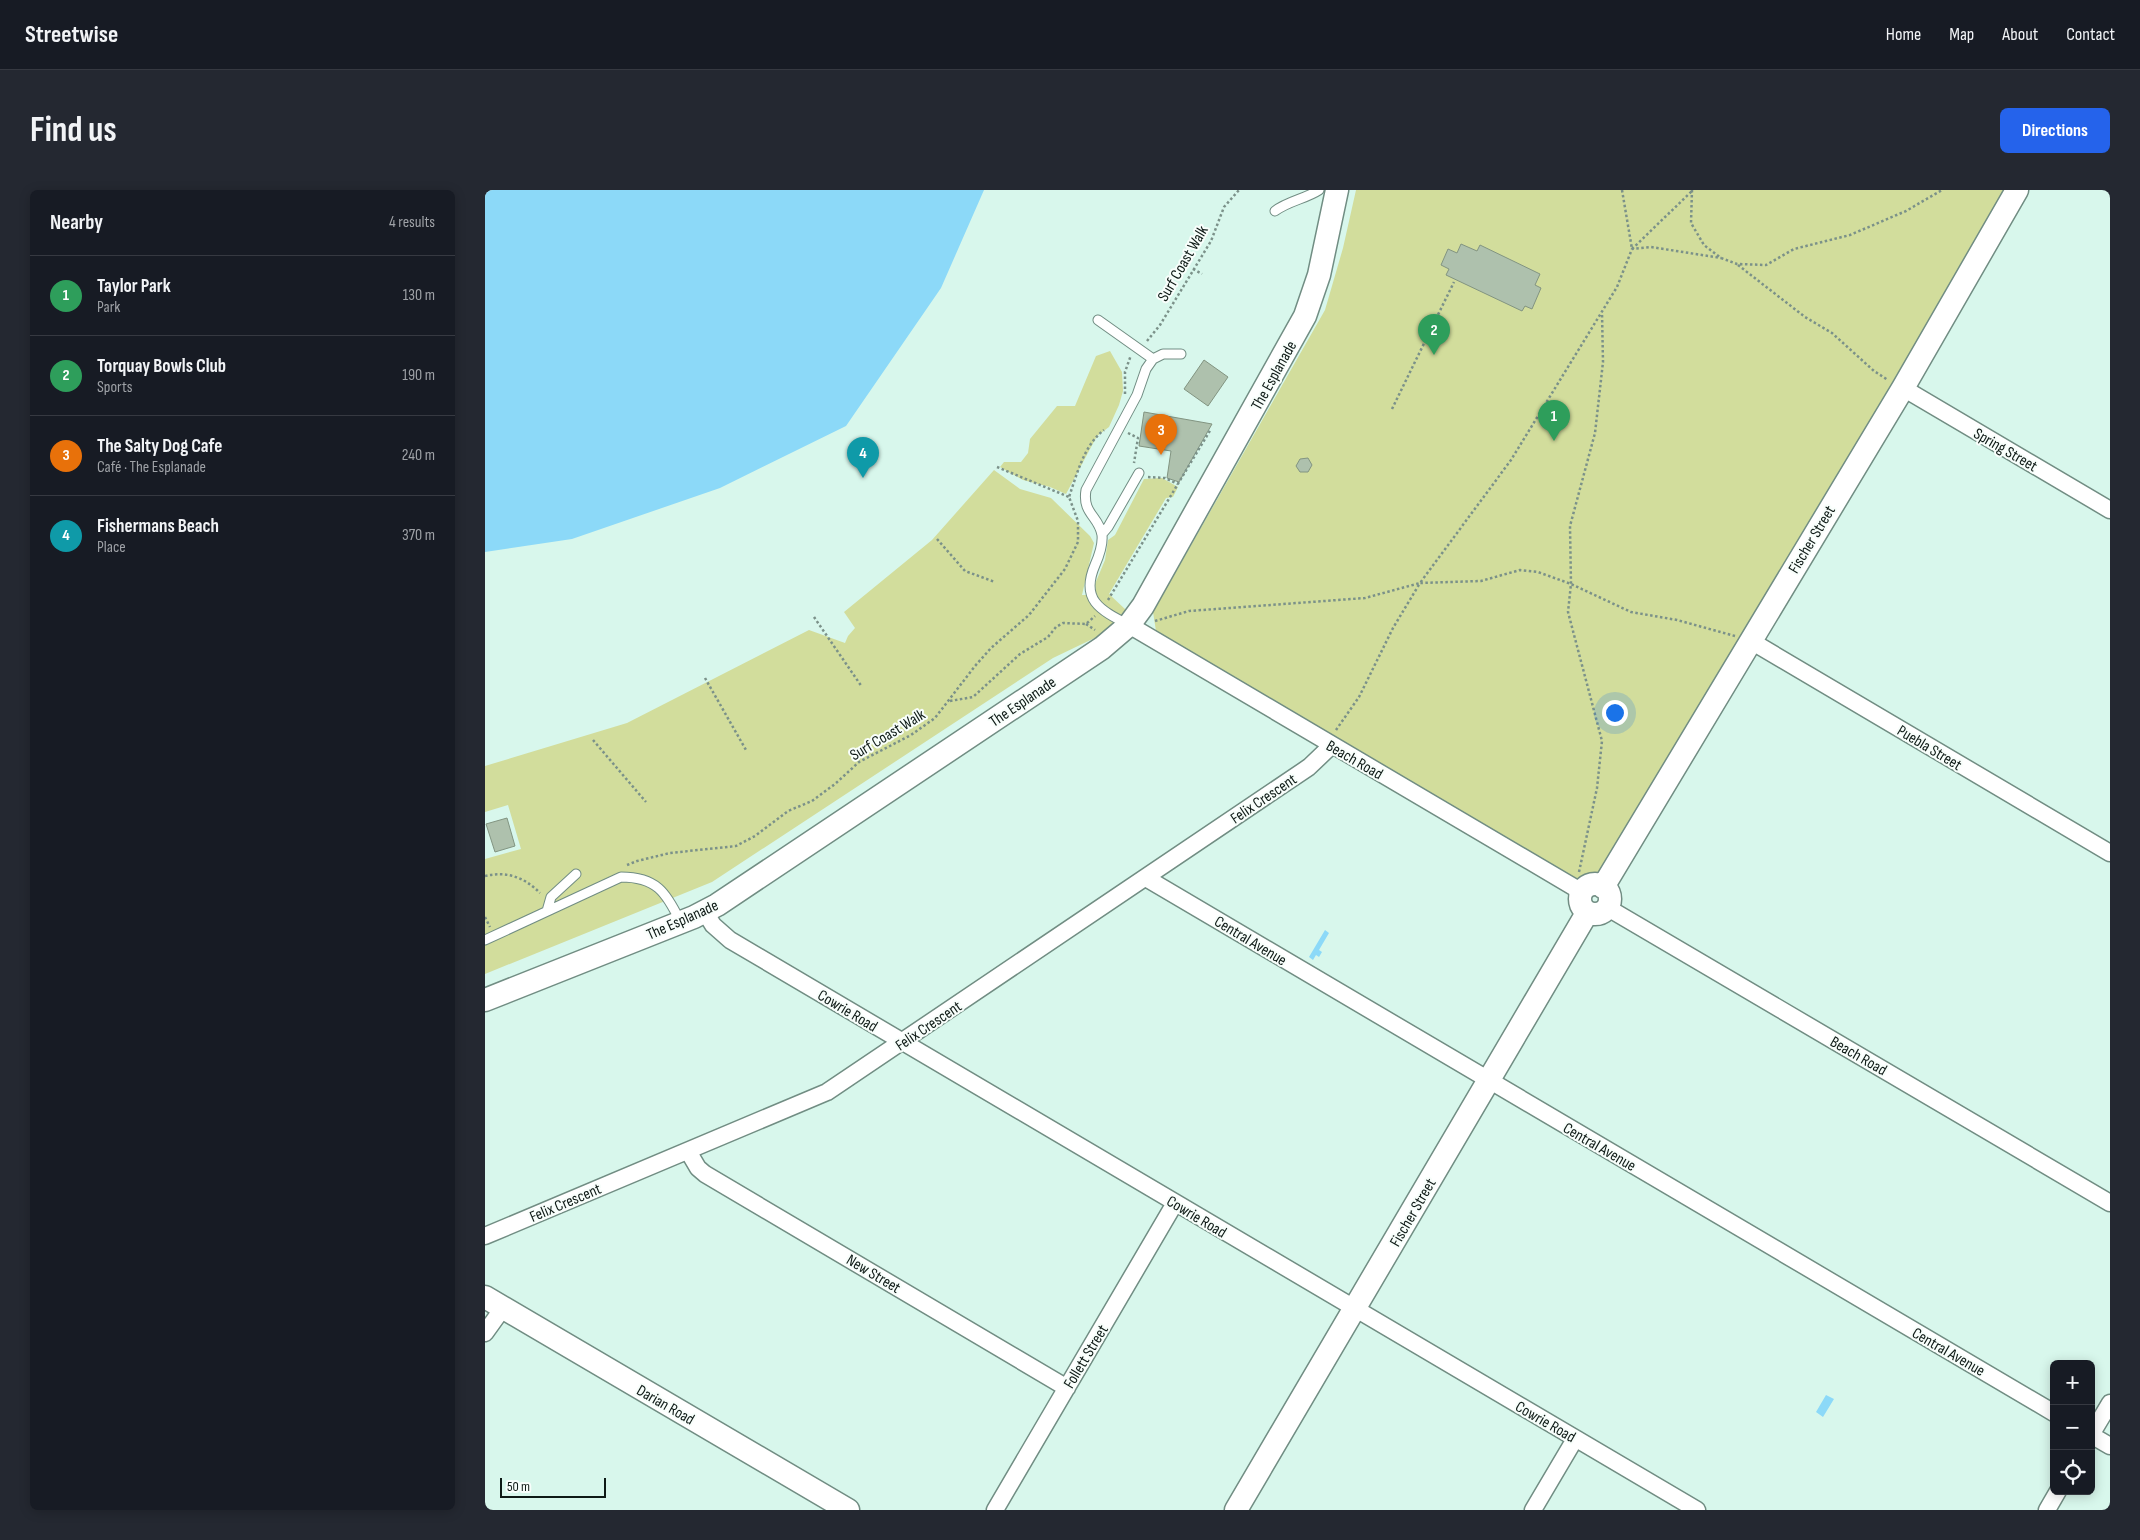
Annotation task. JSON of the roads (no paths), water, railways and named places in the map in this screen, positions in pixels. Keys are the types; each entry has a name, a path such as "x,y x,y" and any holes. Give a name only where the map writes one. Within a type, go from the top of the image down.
{"street":[{"name":"The Esplanade","path":"485,1000 705,912 1102,648 1129,625 1143,606 1305,316 1319,275 1337,190"},
{"name":"Fischer Street","path":"1236,1510 1488,1081 1590,897 1751,640 1903,388 2017,190"},
{"name":"Spring Street","path":"1903,388 2110,510"},
{"name":"Beach Road","path":"1129,625 2110,1203"},
{"name":"Puebla Street","path":"1751,640 2110,853"},
{"name":"Felix Crescent","path":"485,1236 827,1092 1309,767 1330,744"},
{"name":"Central Avenue","path":"1146,878 2050,1411"},
{"name":"Cowrie Road","path":"705,912 713,925 730,940 1697,1510"},
{"name":"New Street","path":"688,1151 698,1168 705,1174 1067,1388"},
{"name":"Follett Street","path":"995,1510 1175,1203"},
{"path":"485,1333 494,1303"},
{"name":"Darian Road","path":"494,1303 848,1510"},
{"path":"2095,1428 2110,1403"},
{"path":"2095,1437 2110,1446"},
{"path":"1533,1510 1575,1439"},
{"path":"2047,1510 2056,1495"}],"lane":[{"path":"1275,211 1284,204 1319,190"},
{"path":"1098,320 1153,359"},
{"path":"1129,625 1098,606 1090,593 1089,586 1101,546 1102,534 1085,506 1086,490 1137,395 1146,369 1153,359 1163,354 1181,354"},
{"path":"1102,534 1108,528 1139,473"},
{"path":"547,911 551,897 576,874"},
{"path":"485,940 621,877 633,877 645,881 668,896 680,922"}],"water":[{"path":"485,190 984,190 941,288 846,426 720,488 572,539 485,552"},
{"path":"1325,930 1329,933 1319,950 1322,952 1319,957 1316,955 1313,960 1309,957"},
{"path":"1826,1395 1834,1399 1823,1417 1816,1412"}],"place":[{"name":"Torquay Bowls Club","path":"1434,355"},
{"name":"Taylor Park","path":"1554,441"},
{"name":"The Salty Dog Cafe","path":"1161,455"},
{"name":"Fishermans Beach","path":"863,478"}]}
